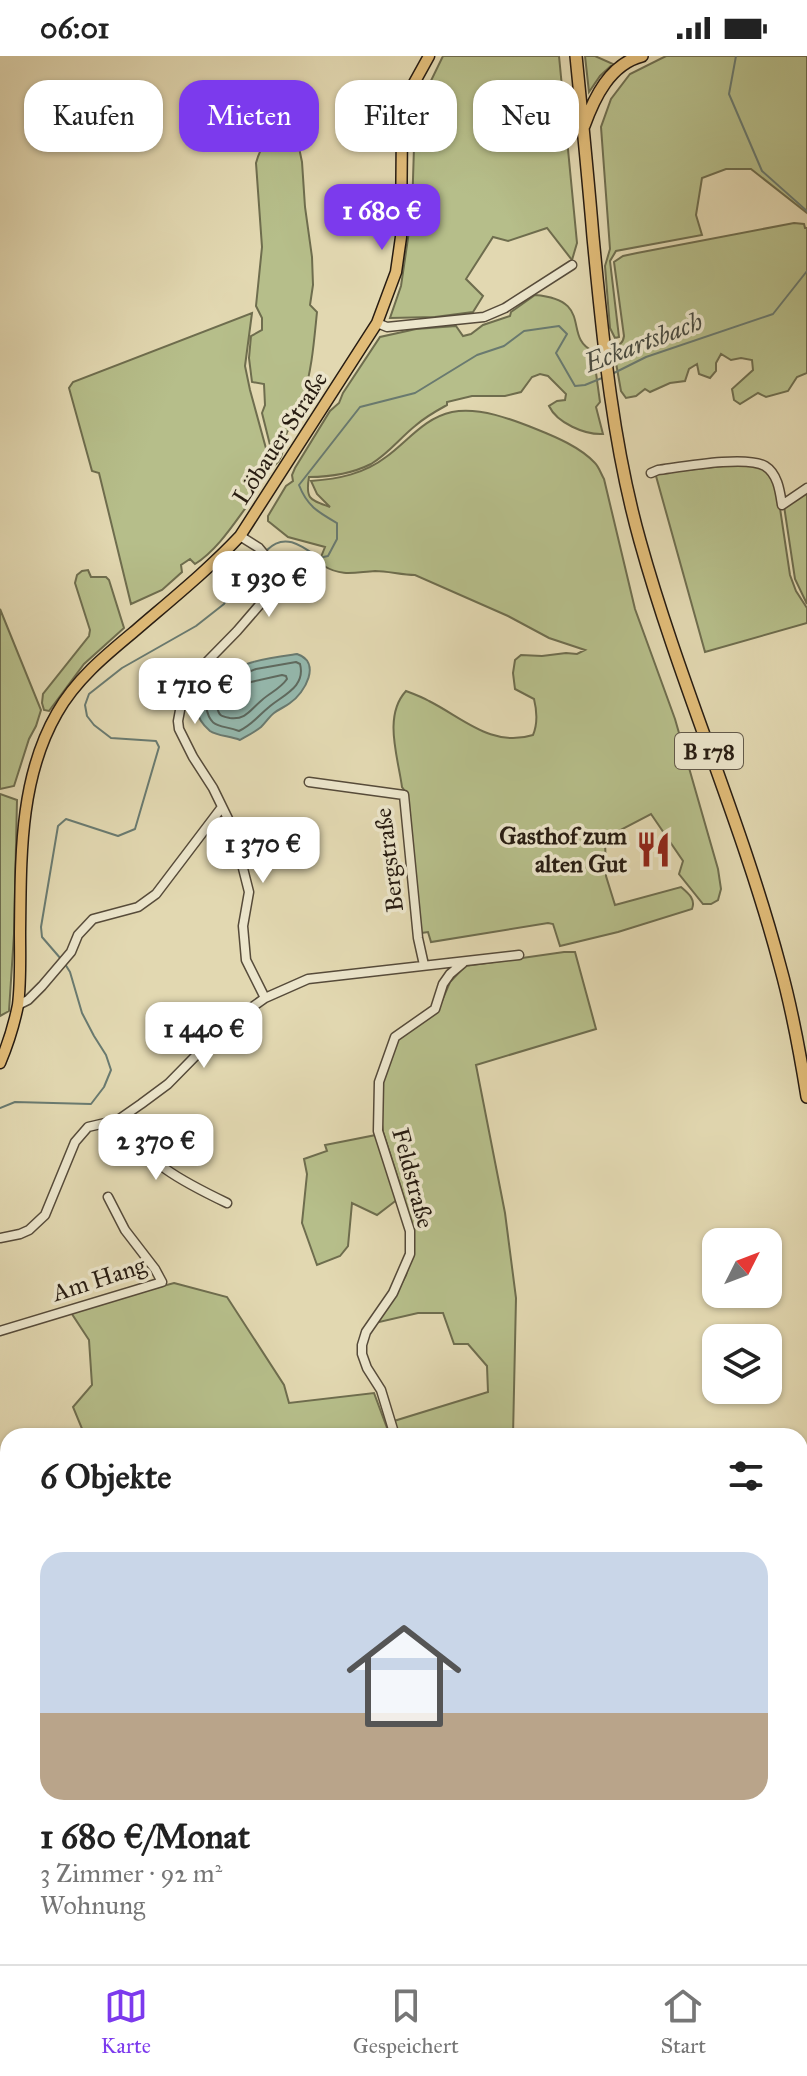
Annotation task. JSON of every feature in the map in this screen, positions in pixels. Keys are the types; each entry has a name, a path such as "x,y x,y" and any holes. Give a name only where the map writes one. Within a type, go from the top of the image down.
{"highway":[{"name":"B 178","path":"576,56 610,405 636,528 661,613 780,965 807,1097"},
{"path":"583,129 595,98 609,78 632,57"}],"main road":[{"name":"Löbauer Straße","path":"0,1063 18,1005 23,822 44,739 66,698 91,670 206,570 240,536 376,326 396,272 401,237 402,124 413,85 429,56"}],"street":[{"path":"376,326 484,317 505,308 572,265"},
{"path":"651,473 734,461 752,462 766,467 778,482 782,505 807,488"},
{"path":"240,536 259,548 269,560 276,577 275,587 191,678 181,698 178,721 179,729 233,829 249,892 243,926 246,960 265,998"},
{"name":"Bergstraße","path":"309,782 404,795 418,938 424,965"},
{"path":"18,1005 59,966 78,935 93,919 138,907 156,894 222,807"},
{"path":"0,1238 20,1234 45,1215 75,1142 88,1127 118,1120 168,1084 224,1027 265,998 308,979 519,955"},
{"name":"Feldstraße","path":"393,1428 381,1390 362,1354 366,1332 393,1293 410,1254 410,1231 378,1131 379,1082 395,1037 435,1009 443,984 464,962"},
{"path":"435,964 443,984"},
{"path":"118,1120 132,1140 179,1180 227,1203"},
{"name":"Am Hang","path":"0,1331 162,1282 125,1230 108,1197"}],"green space":[{"path":"443,56 559,56 561,80 473,80 473,152 568,152 577,243 572,260 547,228 508,241 493,237 466,279 483,296 473,312 390,318 401,286 412,211 414,152 457,152 457,80 431,80"},
{"path":"585,56 595,56 613,64 589,92"},
{"path":"666,56 807,56 807,213 751,169 726,169 702,178 696,215 702,235 616,251 610,261 619,337 615,338 610,328 605,266 610,249 601,127 611,99 630,74"},
{"path":"260,152 300,152 312,257 310,305 317,312 306,387 275,465 262,413 265,405 264,384 252,382 249,358 251,336 262,330 262,318 256,306 262,247 256,163"},
{"path":"794,223 804,224 807,228 807,373 797,377 788,391 766,397 758,393 740,404 734,400 732,389 753,370 752,360 731,360 721,354 716,371 710,378 699,374 697,364 689,369 685,381 670,383 650,392 645,389 636,396 626,398 621,391 613,346 621,343 624,336 614,262 623,256"},
{"path":"535,295 565,304 572,311 579,337 593,351 600,402 596,407 603,434 580,430 558,418 549,406 565,400 566,394 548,376 540,374 532,377 521,392 505,396 472,396 447,402 371,464 341,474 309,477 309,495 330,507 317,494 311,481 341,477 369,468 433,419 452,412 484,413 516,421 567,443 595,463 604,479 635,609 675,719 721,889 718,900 703,904 679,874 683,861 651,814 605,838 606,876 615,905 681,887 692,899 692,909 560,946 553,924 548,923 431,942 428,932 421,933 407,794 402,787 395,750 394,724 399,701 406,691 491,734 504,738 533,735 536,726 534,699 515,689 515,660 521,655 577,654 585,650 549,638 508,616 415,575 375,571 343,573 331,569 324,566 321,557 325,547 288,537 268,521 268,516 286,486 293,481 295,468 330,411 339,403 380,337 416,329 456,326 463,336 471,334 483,325 510,316 511,312"},
{"path":"252,313 245,366 270,463 263,472 264,476 245,482 253,498 212,550 195,564 190,559 181,565 182,572 162,590 131,604 99,473 92,471 69,388 73,382"},
{"path":"742,464 766,470 773,479 790,575 807,608 807,623 705,652 656,476 659,473"},
{"path":"807,490 807,604 795,579 784,506"},
{"path":"88,570 91,577 106,577 109,580 124,628 84,664 49,711 44,710 43,694 89,636 90,630 75,583 77,575"},
{"path":"0,609 41,710 14,786 0,789"},
{"path":"0,794 17,800 9,1011 0,1016"},
{"path":"575,952 596,1029 476,1065 505,1213 516,1298 513,1428 396,1428 394,1421 488,1392 487,1366 468,1344 454,1344 443,1313 418,1313 375,1323 406,1275 414,1239 383,1132 381,1087 396,1039 438,1010 450,982 465,966"},
{"path":"376,1135 398,1199 377,1215 352,1203 348,1246 340,1256 317,1265 302,1223 307,1174 304,1159 327,1151 325,1145"},
{"path":"174,1283 227,1297 284,1385 289,1403 374,1393 387,1428 82,1428 73,1407 92,1385 89,1340 70,1311"}],"water":[{"path":"297,654 309,664 305,685 296,698 274,713 259,729 240,740 213,733 202,723 198,715 200,701 218,682 249,663"}],"waterway":[{"path":"736,56 729,94 762,171 807,211"},
{"name":"Eckartsbach","path":"612,374 646,357 773,314 807,271"},
{"name":"Eckartsbach","path":"267,550 287,541 300,545 319,558 328,556 337,539 337,523 314,508 299,485 360,407 415,393 477,355 504,346 524,331 559,326 567,334 556,353 575,386 602,378"},
{"name":"Eckartsbach","path":"61,959 42,937 41,927 58,826 66,819 118,836 135,829 159,747 156,741 111,738 87,716 85,705 89,694 122,668 196,626 224,604 242,575 263,555"},
{"name":"Eckartsbach","path":"0,1108 15,1102 91,1104 104,1087 111,1070 82,1013 65,964"}],"place":[{"name":"Gasthof zum alten Gut","path":"653,850"}]}
